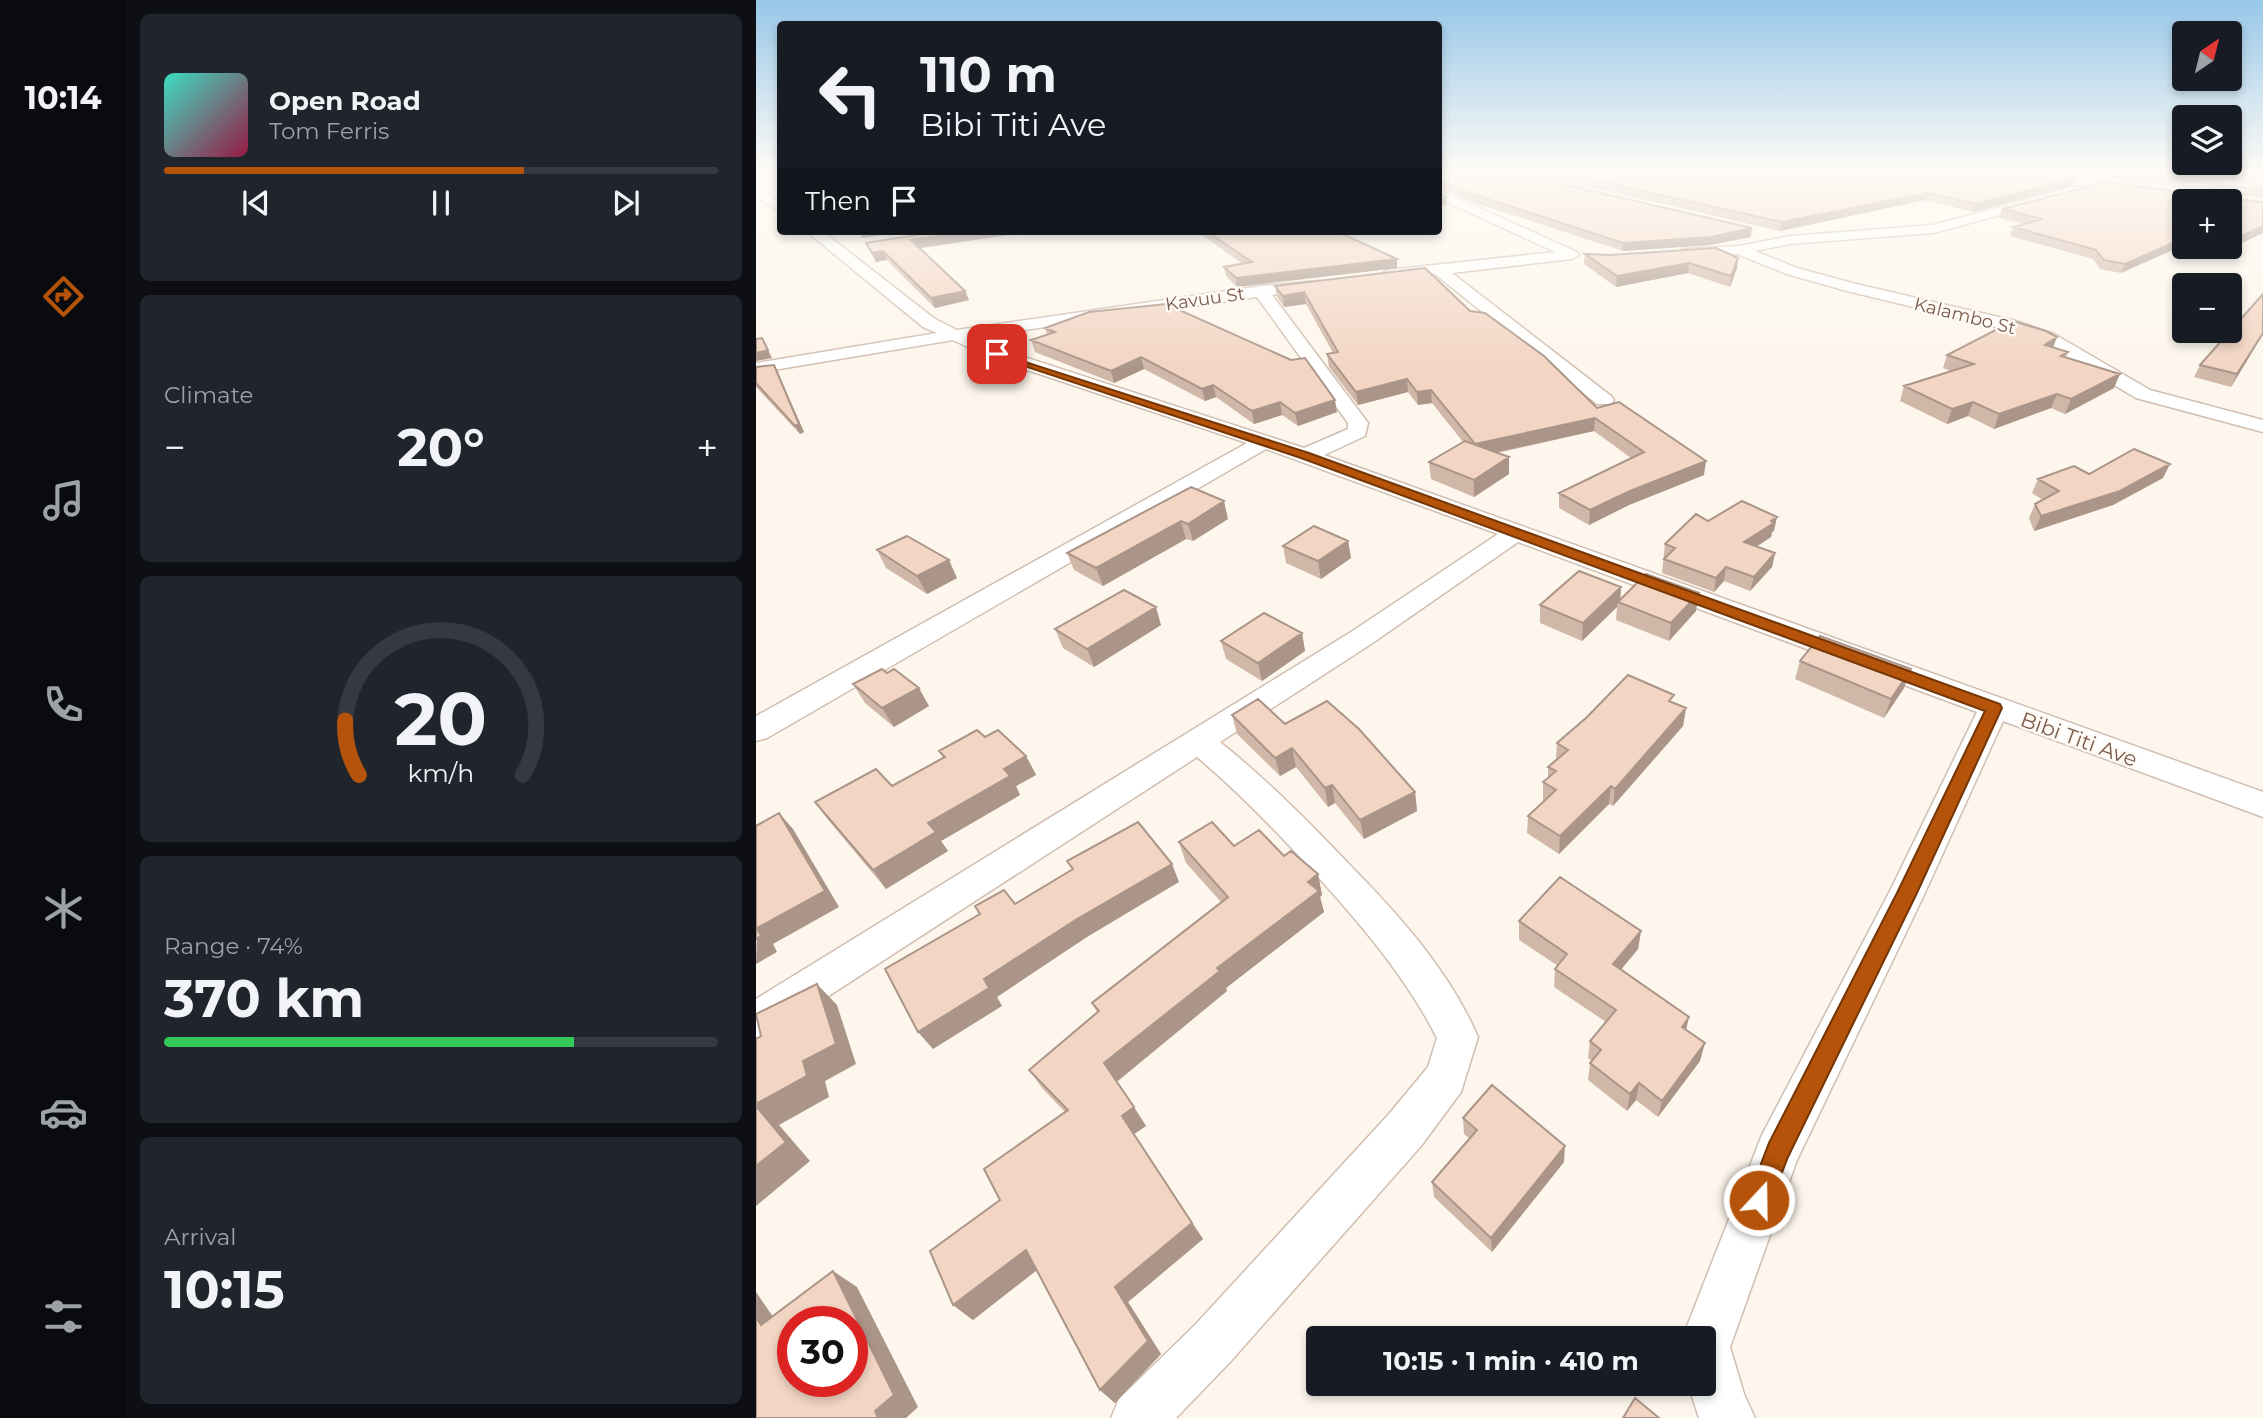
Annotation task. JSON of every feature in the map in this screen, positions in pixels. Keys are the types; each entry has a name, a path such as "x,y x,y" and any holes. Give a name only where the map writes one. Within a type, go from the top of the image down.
{"street":[{"name":"Bibi Titi Ave","path":"822,236 843,248 929,323 997,354 1305,455 2263,806"},
{"path":"1376,276 1578,255 1530,236"},
{"path":"1773,236 1790,240"},
{"path":"1668,255 1739,250 1790,240 1840,236"},
{"name":"Kalambo St","path":"1739,250 1792,271 2048,338 2143,394 2263,426"},
{"path":"1438,269 1604,400"},
{"name":"Kavuu St","path":"756,368 955,335 1325,282"},
{"path":"1261,291 1359,423 1358,432 1348,438 1305,455"},
{"path":"756,730 1263,442"},
{"path":"756,1021 1361,638 1514,533"},
{"path":"1728,1418 1721,1406 1704,1347 1777,1151 1906,895 1994,708"},
{"path":"1138,1418 1213,1343 1405,1130 1446,1078 1458,1037 1438,997 1389,930 1255,788 1198,740"}],"building":[{"path":"909,236 938,236 911,240 965,291 931,298 883,251 872,253 866,243"},
{"path":"1214,236 1347,236 1397,259 1236,278 1224,267 1252,262"},
{"path":"1602,236 1715,236 1711,237 1623,243"},
{"path":"2046,236 2172,236 2172,243 2125,264 2104,260 2096,250"},
{"path":"1716,248 1738,258 1731,276 1689,263 1617,276 1585,254 1610,255"},
{"path":"1425,268 1470,311 1485,313 1544,356 1597,408 1619,402 1706,461 1590,510 1559,493 1644,452 1595,418 1475,444 1431,390 1417,392 1407,379 1356,392 1327,354 1338,352 1304,292 1283,296 1275,286"},
{"path":"2263,294 2263,333 2237,374 2200,365 2220,343 2242,343 2242,318"},
{"path":"1166,304 1291,360 1305,358 1335,400 1295,413 1280,402 1252,411 1213,385 1202,389 1141,357 1111,371 1031,340 1055,332 1045,328 1089,312"},
{"path":"2013,321 2057,337 2045,345 2068,352 2061,356 2120,374 2071,399 2057,394 1999,414 1973,402 1952,409 1904,386 1974,364 1947,355"},
{"path":"762,338 768,350 756,353 756,339"},
{"path":"774,365 799,424 795,426 756,383 756,367"},
{"path":"1465,441 1509,457 1474,480 1429,462"},
{"path":"2134,449 2170,464 2120,491 2041,516 2035,504 2059,491 2038,479 2074,466 2089,474"},
{"path":"1191,487 1224,501 1188,524 1181,521 1096,568 1067,553"},
{"path":"1742,501 1777,517 1771,521 1774,523 1744,542 1775,553 1754,577 1726,567 1716,578 1664,559 1675,548 1665,544 1696,514 1708,521"},
{"path":"1314,526 1348,541 1318,561 1283,546"},
{"path":"907,536 949,560 917,576 877,550"},
{"path":"1579,571 1621,587 1583,623 1540,605"},
{"path":"1646,574 1699,593 1671,623 1618,602"},
{"path":"1124,590 1156,607 1087,649 1055,629"},
{"path":"1264,613 1302,633 1258,663 1221,641"},
{"path":"1820,636 1911,669 1891,699 1800,661"},
{"path":"882,669 887,673 894,669 919,688 882,708 853,684"},
{"path":"1628,675 1674,695 1669,701 1686,708 1615,789 1611,786 1560,836 1528,816 1556,790 1543,782 1556,771 1548,767 1568,750 1557,743"},
{"path":"1258,699 1285,724 1327,701 1359,729 1415,792 1360,820 1332,785 1325,788 1292,748 1275,758 1232,715"},
{"path":"977,730 985,737 998,730 1026,756 1004,769 1010,776 928,823 936,832 873,870 815,802 876,769 892,786 945,757 939,751"},
{"path":"779,813 825,891 757,928 761,936 756,939 756,826"},
{"path":"1138,822 1172,864 1077,919 984,979 989,988 918,1032 885,969 980,914 975,906 1004,890 1015,904 1073,869 1067,861"},
{"path":"1212,822 1234,846 1259,830 1284,856 1291,851 1318,874 1308,882 1319,891 1217,968 1220,971 1104,1063 1134,1107 1122,1116 1192,1223 1115,1287 1148,1341 1100,1390 1026,1250 953,1305 930,1251 1000,1200 984,1169 1068,1110 1029,1070 1099,1011 1092,1003 1228,897 1179,842"},
{"path":"1560,877 1641,931 1613,964 1689,1017 1682,1027 1705,1043 1662,1101 1639,1083 1630,1094 1590,1063 1601,1050 1590,1041 1616,1010 1555,969 1567,954 1519,921"},
{"path":"817,984 836,1044 803,1061 807,1076 756,1104 756,1039 761,1036 756,1014"},
{"path":"1492,1085 1565,1146 1491,1238 1432,1182 1477,1130 1463,1118"},
{"path":"756,1106 786,1142 756,1166"},
{"path":"833,1271 850,1306 786,1306"},
{"path":"777,1313 777,1397 868,1397 868,1342 894,1395 875,1411 878,1418 756,1418 756,1317 761,1325"},
{"path":"1635,1398 1659,1418 1623,1418"}],"route":[{"path":"997,354 1305,455 1994,708 1906,895 1777,1151 1759,1200"}]}
